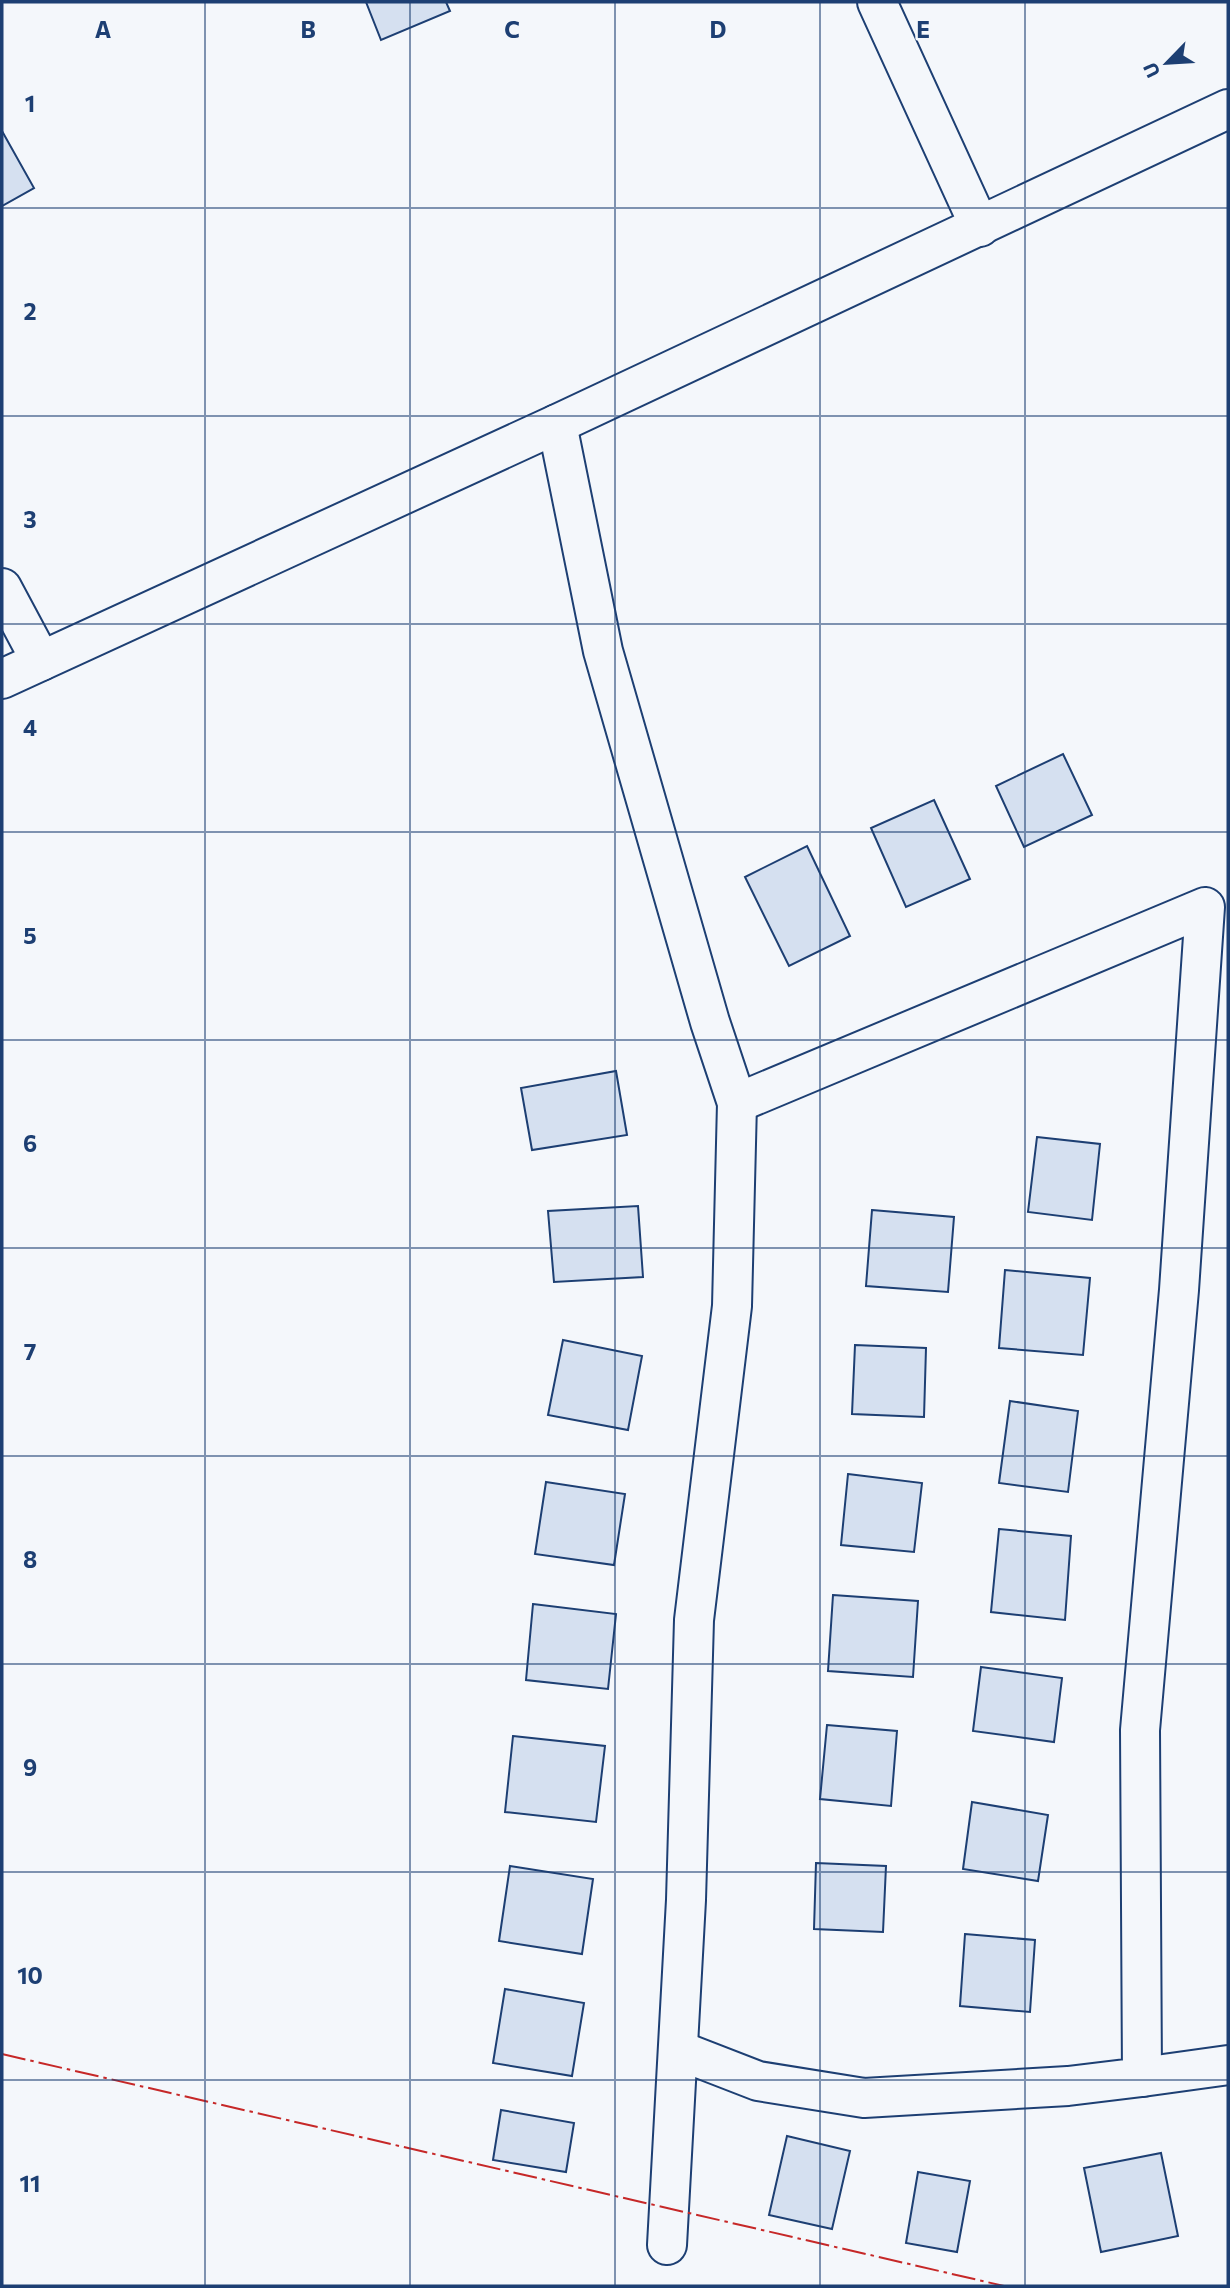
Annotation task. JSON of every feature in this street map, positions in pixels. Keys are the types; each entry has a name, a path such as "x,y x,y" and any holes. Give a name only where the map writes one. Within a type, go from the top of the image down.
{"street":[{"path":"877,2 980,227"},
{"path":"2,679 557,424 1228,109"},
{"path":"557,424 603,651 710,1022 737,1103 732,1307 694,1620 686,1900 667,2245"},
{"path":"2,588 41,661"},
{"path":"737,1103 1217,901 1140,1730 1142,2077"},
{"path":"678,2050 758,2081 864,2098 1068,2085 1228,2065"}],"building":[{"path":"366,2 446,2 450,11 381,40"},
{"path":"2,131 34,188 2,206"},
{"path":"1063,754 1092,815 1024,847 996,786"},
{"path":"934,800 970,879 906,907 871,828"},
{"path":"807,846 850,936 789,966 745,877"},
{"path":"616,1071 627,1135 532,1150 521,1088"},
{"path":"1037,1137 1100,1144 1092,1220 1028,1212"},
{"path":"638,1206 643,1277 554,1282 548,1211"},
{"path":"872,1210 954,1217 948,1292 866,1286"},
{"path":"1005,1270 1090,1278 1083,1355 999,1348"},
{"path":"563,1340 642,1356 628,1430 548,1415"},
{"path":"855,1345 926,1348 924,1417 852,1414"},
{"path":"1010,1401 1078,1411 1068,1492 999,1483"},
{"path":"848,1474 922,1483 914,1552 841,1545"},
{"path":"546,1482 625,1494 614,1565 535,1554"},
{"path":"999,1529 1071,1536 1065,1620 991,1612"},
{"path":"833,1595 918,1601 913,1677 828,1671"},
{"path":"533,1604 616,1614 608,1689 526,1680"},
{"path":"981,1667 1062,1678 1054,1742 973,1731"},
{"path":"827,1725 897,1731 891,1806 820,1799"},
{"path":"513,1736 605,1746 596,1822 505,1812"},
{"path":"972,1802 1048,1815 1038,1881 963,1869"},
{"path":"816,1863 886,1866 883,1932 814,1929"},
{"path":"510,1866 593,1879 582,1954 499,1941"},
{"path":"965,1934 1035,1940 1030,2012 960,2006"},
{"path":"505,1989 584,2003 572,2076 493,2063"},
{"path":"501,2110 574,2123 566,2172 493,2160"},
{"path":"787,2136 850,2151 832,2229 769,2215"},
{"path":"1161,2153 1178,2236 1101,2252 1084,2168"},
{"path":"918,2172 970,2181 957,2252 906,2243"}],"power":[{"path":"2,2054 1004,2286"}]}
